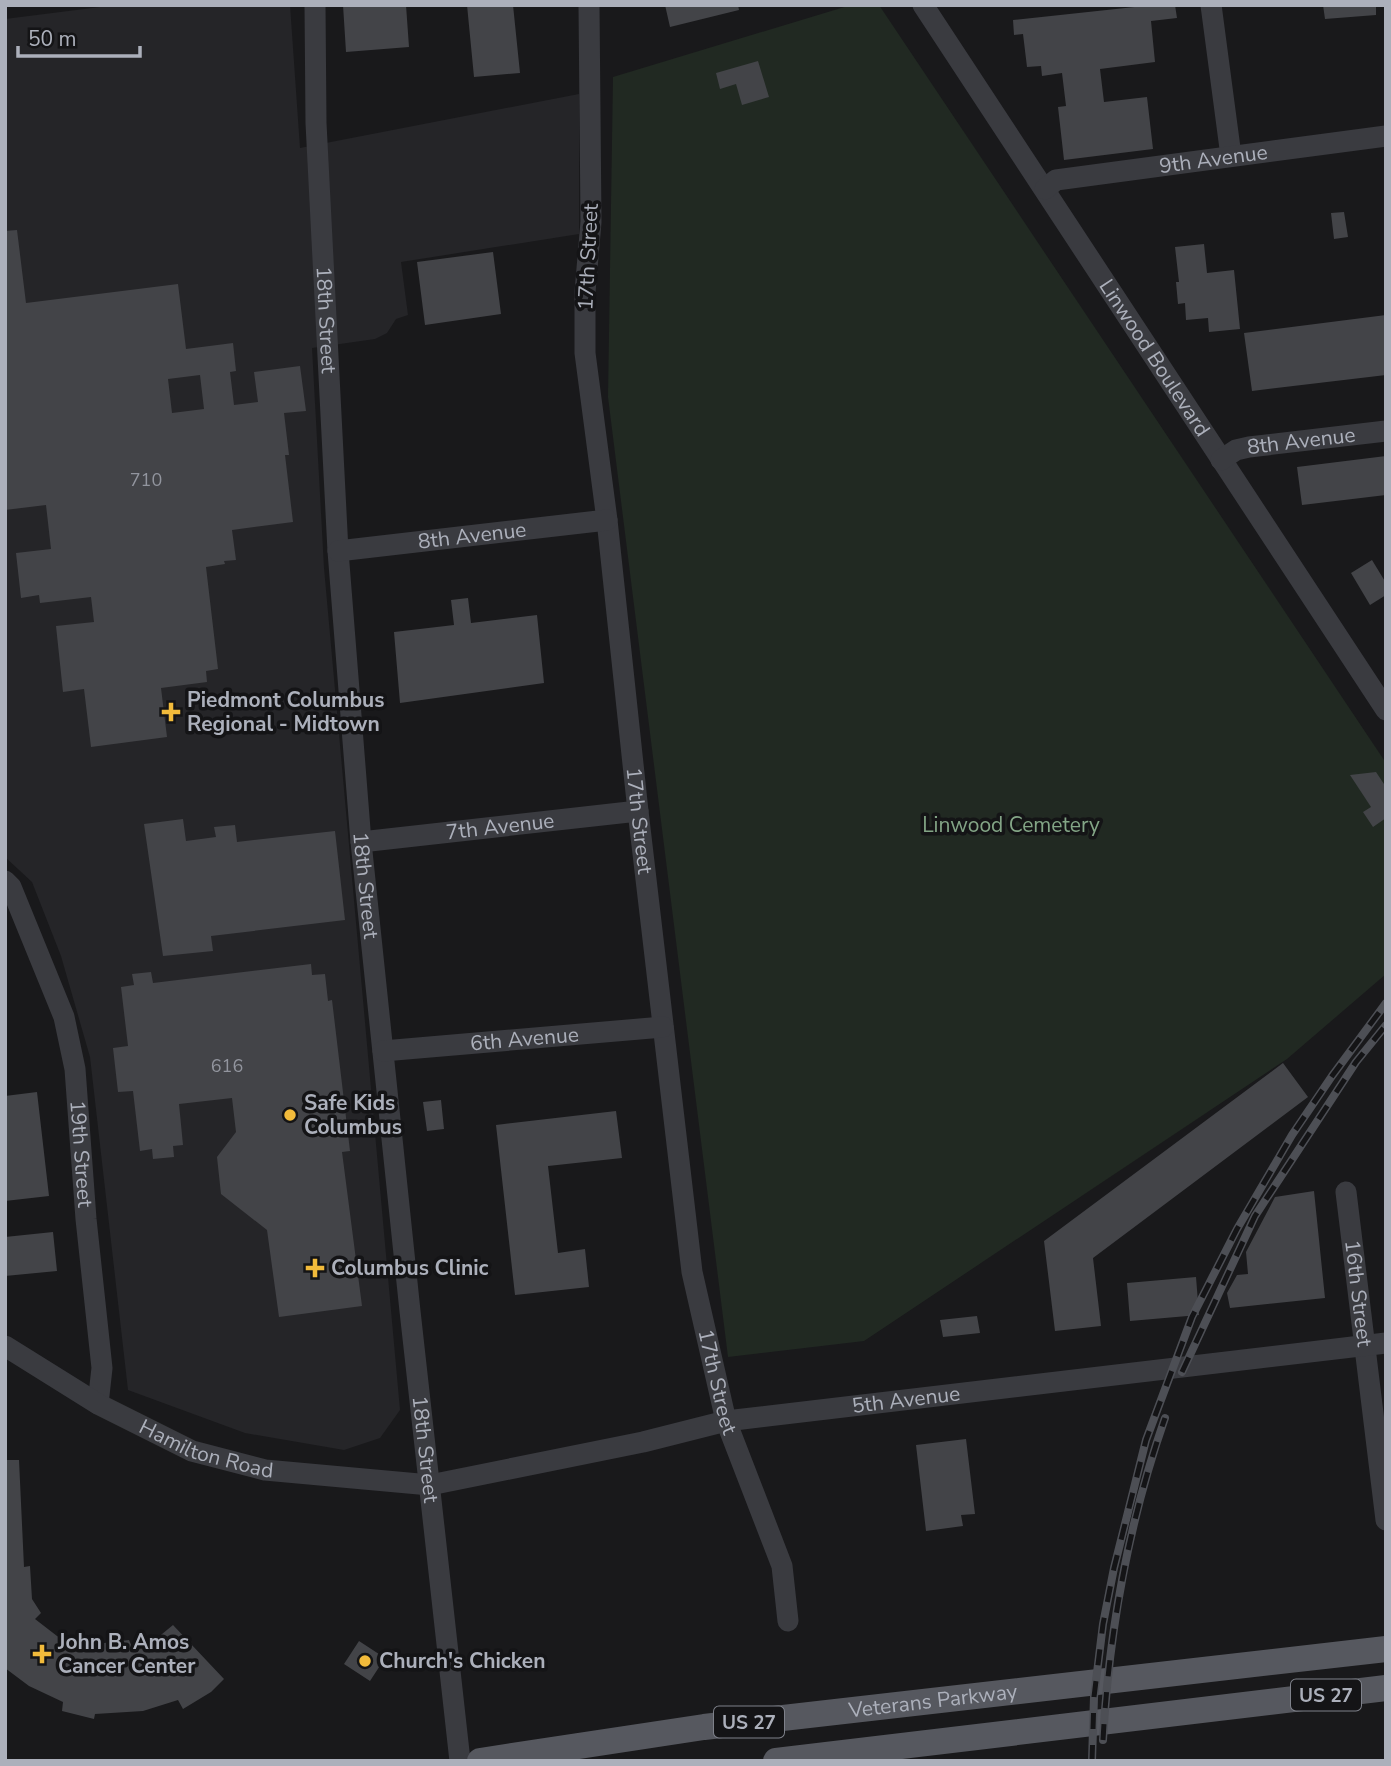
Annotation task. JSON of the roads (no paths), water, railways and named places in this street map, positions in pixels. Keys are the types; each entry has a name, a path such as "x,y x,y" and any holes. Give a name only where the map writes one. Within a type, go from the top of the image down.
{"main road":[{"name":"Veterans Parkway","path":"481,1761 705,1727 1386,1649"},
{"name":"Veterans Parkway","path":"776,1761 1386,1689"}],"street":[{"name":"18th Street","path":"315,5 317,138 338,551 361,842 460,1761"},
{"name":"17th Street","path":"589,5 591,222 585,292 585,353 607,520 692,1272 726,1421 782,1566 788,1621"},
{"name":"Linwood Boulevard","path":"923,5 1385,709"},
{"path":"1211,5 1231,156"},
{"name":"9th Avenue","path":"1045,188 1056,180 1386,136"},
{"name":"8th Avenue","path":"1222,460 1236,450 1249,447 1386,431"},
{"name":"8th Avenue","path":"338,551 607,520"},
{"name":"7th Avenue","path":"361,842 638,811"},
{"name":"19th Street","path":"5,881 11,887 22,911 64,1017 75,1069 86,1219 102,1368 98,1404"},
{"name":"6th Avenue","path":"383,1051 663,1027"},
{"name":"16th Street","path":"1346,1192 1376,1345 1386,1520"},
{"name":"5th Avenue","path":"430,1485 643,1442 726,1421 1376,1345"},
{"name":"Hamilton Road","path":"5,1346 98,1404 192,1451 265,1470 430,1485"}],"railway":[{"path":"1092,1761 1094,1697 1103,1624 1114,1568 1146,1440 1192,1317 1237,1229 1292,1135 1386,1003"},
{"path":"1182,1372 1255,1216 1356,1062 1386,1025"},
{"path":"1103,1740 1110,1658 1123,1577 1141,1496 1165,1418"}],"place":[{"name":"Piedmont Columbus Regional - Midtown","path":"171,712"},
{"name":"Safe Kids Columbus","path":"290,1115"},
{"name":"Columbus Clinic","path":"315,1268"},
{"name":"John B. Amos Cancer Center","path":"42,1654"},
{"name":"Church's Chicken","path":"365,1661"}],"park label":[{"name":"Linwood Cemetery","path":"1011,825"}]}
